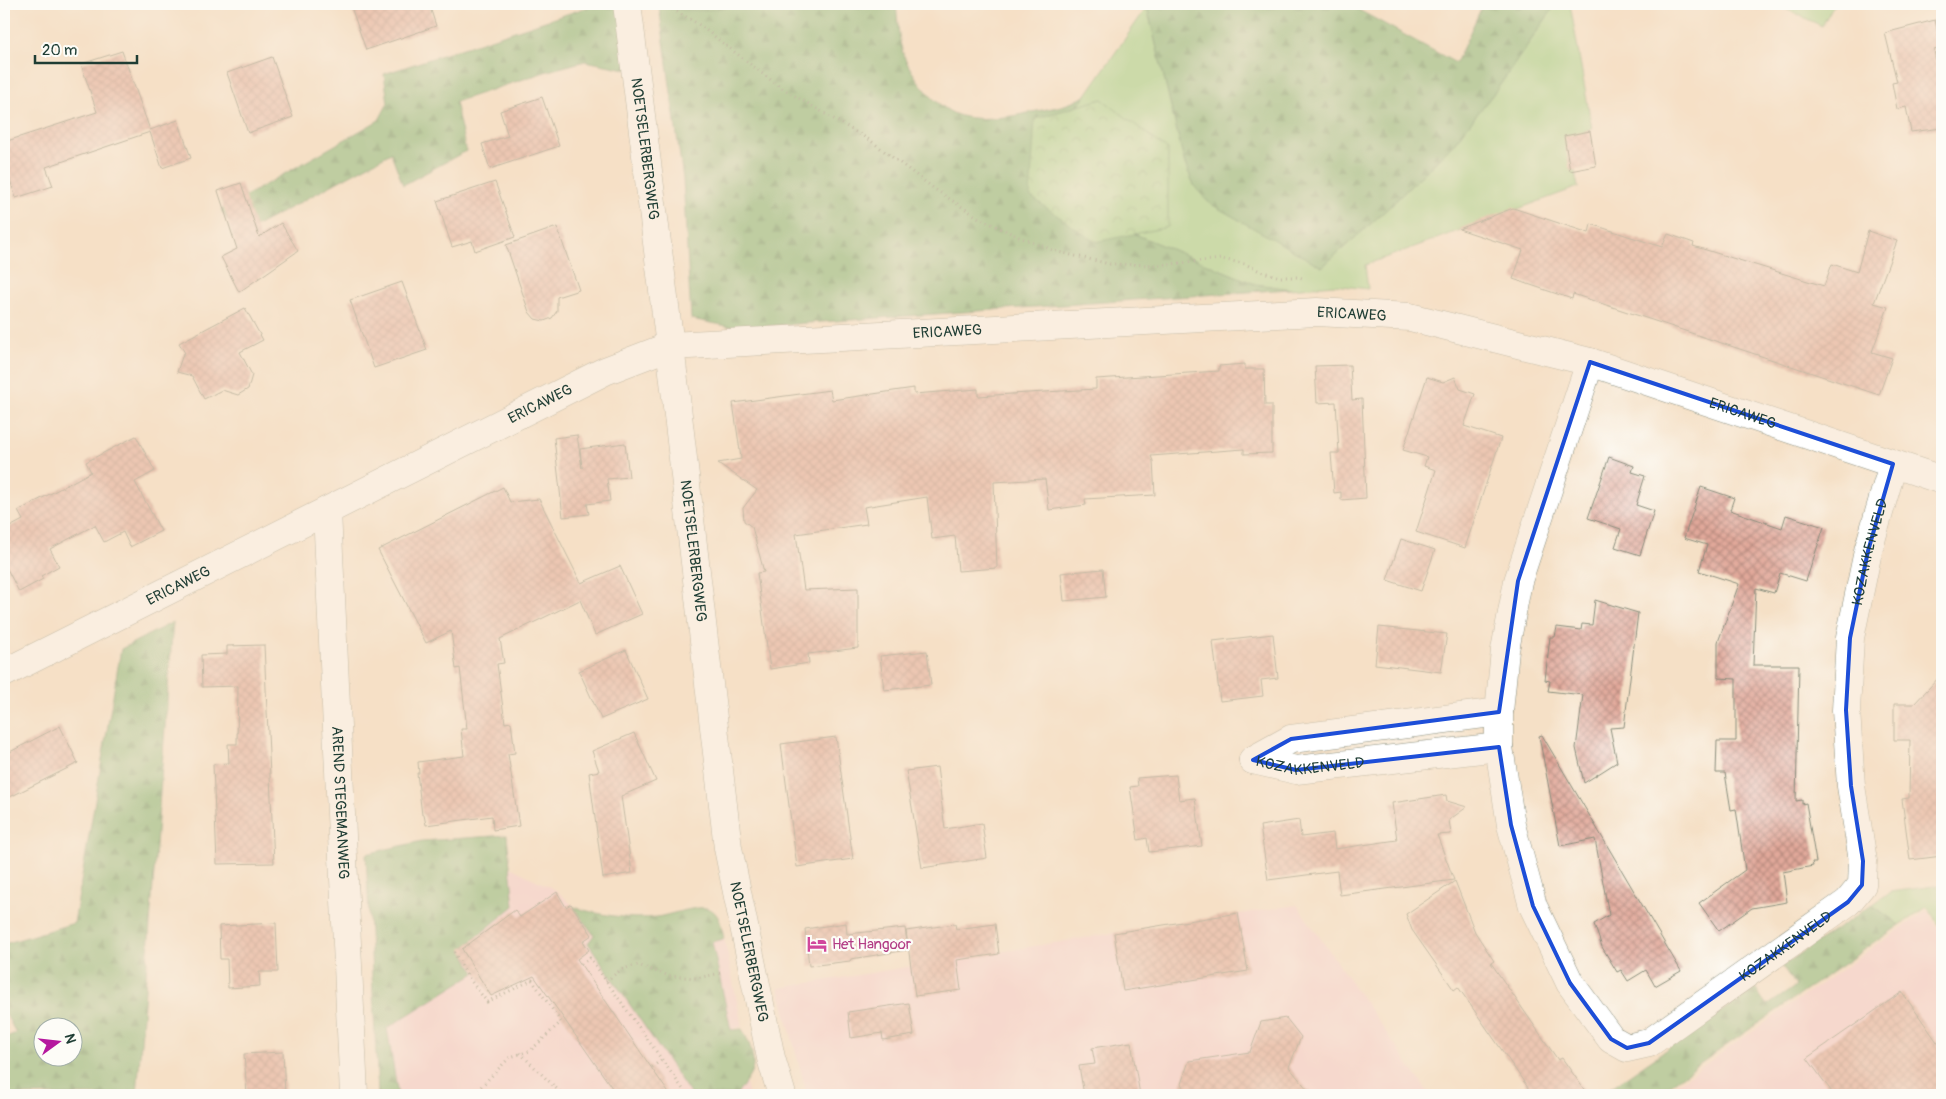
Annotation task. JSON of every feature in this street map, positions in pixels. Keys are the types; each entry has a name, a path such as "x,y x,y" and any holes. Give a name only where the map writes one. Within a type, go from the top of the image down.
{"street":[{"name":"NOETSELERBERGWEG","path":"627,4 670,346 728,848 771,1058 782,1095"},
{"name":"ERICAWEG","path":"4,673 605,371 670,346 1317,312 1410,317 1590,362 1942,480"},
{"name":"KOZAKKENVELD","path":"1590,362 1518,581 1505,650 1499,712 1499,747 1511,826 1533,906 1570,983 1610,1039 1627,1048 1649,1043 1848,902 1862,885 1863,861 1851,786 1846,710 1850,638 1868,551 1893,464"},
{"name":"AREND STEGEMANWEG","path":"327,511 354,1095"},
{"name":"KOZAKKENVELD","path":"1499,712 1291,739 1253,760 1296,770 1499,747"}],"path":[{"path":"664,4 698,24 780,87 871,142 936,190 979,218 1019,237 1058,252 1110,264 1160,265 1222,259 1244,264 1280,277 1299,277 1309,281 1319,289 1339,313"},
{"path":"454,952 468,977 487,1002 532,980 547,998 561,1022 530,1051 510,1057 473,1095"},
{"path":"581,964 590,958 686,1095"},
{"path":"606,981 622,969 638,965 669,976 697,978 752,966"},
{"path":"520,1053 563,1095"},
{"path":"652,1067 662,1060"}],"highlighted area":[{"path":"1590,362 1893,464 1868,551 1850,638 1846,710 1851,786 1863,861 1862,885 1848,902 1649,1043 1627,1048 1611,1039 1570,983 1533,906 1511,825 1499,747 1296,770 1253,760 1291,739 1499,712 1518,581"}],"shaded area":[{"path":"464,844 556,890 604,934 722,928 742,1026 731,1030 749,1095 390,1095 381,904"},
{"path":"1297,905 1430,1095 807,1095 779,988"},
{"path":"1927,910 1942,933 1942,1095 1661,1095"}],"green space":[{"path":"597,4 621,4 631,70 585,61 548,71 455,102 466,151 403,185 391,153 238,236 221,210 379,120 388,103 384,74"},
{"path":"659,4 726,4 712,9 684,10 659,6"},
{"path":"726,4 896,4 902,50 912,72 924,89 938,103 961,116 992,118 1014,116 1060,106 1086,95 1035,168 1120,228 1255,284 1290,289 737,328 691,319 683,179 659,6 684,10 703,10"},
{"path":"1149,4 1348,4 1456,63 1483,4 1556,4 1497,89 1451,147 1386,210 1322,267 1209,203 1195,187 1185,164 1147,7"},
{"path":"1556,4 1570,4 1592,129 1568,138 1578,187 1365,265 1368,289 1334,285 1290,289 1255,284 1120,228 1035,168 1147,7 1185,164 1195,187 1322,267 1386,210 1451,147 1497,89"},
{"path":"1775,4 1834,4 1822,26"},
{"path":"1102,99 1168,150 1168,227 1095,242 1030,196 1035,119"},
{"path":"173,622 137,1095 4,1095 4,1038 16,1033 4,1011 4,944 74,923 121,649"},
{"path":"507,835 514,906 462,949 475,973 387,1028 398,1095 378,1095 366,854 422,841"},
{"path":"1942,885 1942,929 1927,907 1900,925 1872,905 1890,892"},
{"path":"1872,905 1900,925 1655,1095 1600,1095 1755,988 1767,1006 1796,986 1782,966"},
{"path":"573,907 604,914 636,918 657,917 701,908 711,909 714,912 720,920 724,939 712,942 731,1030 742,1029 749,1044 753,1061 752,1071 737,1095 691,1095 588,943 594,935"}],"building":[{"path":"350,4 429,4 436,26 366,50"},
{"path":"1935,20 1941,48 1934,50 1942,97 1942,128 1911,132 1906,107 1897,109 1892,83 1897,82 1885,33"},
{"path":"122,51 150,130 178,120 191,158 162,168 150,132 46,167 53,186 16,198 9,177 4,179 4,142 97,112 81,64"},
{"path":"272,57 293,117 248,133 227,73"},
{"path":"542,97 559,146 490,169 482,144 508,136 500,111"},
{"path":"1590,131 1596,166 1570,171 1564,136"},
{"path":"495,182 515,237 475,251 472,241 452,247 437,201"},
{"path":"241,183 259,237 281,223 298,251 239,292 221,257 237,249 218,191"},
{"path":"1513,208 1589,233 1591,224 1662,247 1668,234 1694,243 1693,246 1824,286 1832,264 1857,272 1868,231 1897,241 1874,303 1888,307 1872,352 1892,358 1879,395 1573,294 1572,299 1513,279 1523,250 1459,229"},
{"path":"557,227 579,290 557,297 557,311 552,318 544,321 535,319 529,312 506,245"},
{"path":"402,282 427,350 374,368 350,300"},
{"path":"245,308 263,340 240,352 252,375 248,389 238,395 222,390 204,399 192,376 177,372 185,353 179,343"},
{"path":"1245,364 1245,369 1264,369 1265,405 1272,405 1272,453 1244,454 1244,449 1151,456 1155,495 1085,499 1086,505 1049,510 1045,479 994,482 997,568 958,571 955,536 932,539 927,497 864,507 867,524 796,534 804,590 858,588 858,648 808,654 809,663 770,669 757,573 764,572 752,527 744,521 743,508 757,490 718,463 741,459 733,403 830,390 832,400 914,388 914,394 978,389 978,396 1096,389 1096,379 1219,371 1219,366"},
{"path":"1350,365 1352,400 1362,399 1366,498 1341,500 1341,492 1334,493 1331,453 1339,453 1336,402 1317,403 1315,366"},
{"path":"1427,377 1443,382 1455,377 1460,389 1475,394 1464,426 1501,438 1465,548 1416,532 1436,470 1424,466 1427,457 1403,450"},
{"path":"577,435 582,468 580,449 625,443 629,477 607,479 610,501 587,504 589,514 563,517 554,438"},
{"path":"136,436 155,471 135,482 161,531 130,547 123,532 104,542 95,525 50,549 59,566 41,576 43,579 19,592 4,563 4,530 23,520 18,511 91,472 86,462"},
{"path":"1609,457 1634,466 1632,472 1645,476 1636,505 1654,511 1640,555 1615,547 1621,529 1588,518"},
{"path":"503,487 510,502 539,499 581,583 620,566 642,614 595,635 580,600 500,639 504,663 497,664 505,723 511,722 515,753 508,754 519,826 493,830 492,816 426,825 424,815 422,815 417,773 419,773 418,762 464,756 461,729 467,729 460,668 456,669 451,631 426,643 378,550"},
{"path":"1701,487 1734,498 1730,510 1782,528 1786,515 1824,527 1806,581 1780,573 1774,593 1756,588 1753,665 1799,665 1796,801 1802,800 1802,804 1806,803 1816,862 1812,862 1813,866 1783,872 1787,902 1752,908 1719,931 1699,903 1745,870 1736,809 1731,810 1725,773 1716,773 1717,741 1736,741 1736,679 1718,678 1718,642 1739,584 1699,571 1707,545 1684,538"},
{"path":"1401,539 1435,550 1421,591 1387,580"},
{"path":"1103,569 1106,597 1064,601 1061,573"},
{"path":"1595,600 1638,613 1624,727 1610,728 1617,762 1584,783 1576,748 1583,695 1548,691 1550,681 1545,680 1550,637 1555,637 1557,627 1581,630 1582,624 1592,625"},
{"path":"1379,627 1447,634 1441,672 1375,664"},
{"path":"1273,634 1278,678 1261,680 1263,696 1220,701 1213,641"},
{"path":"264,645 274,863 217,864 213,764 229,763 228,744 237,744 238,686 202,687 201,655 227,654 227,646"},
{"path":"626,650 648,699 601,719 579,671"},
{"path":"927,651 931,685 884,690 880,656"},
{"path":"1942,674 1942,856 1910,860 1902,799 1909,798 1910,740 1894,740 1894,704 1914,704"},
{"path":"60,726 78,763 4,800 4,755"},
{"path":"634,733 656,781 621,796 632,873 603,878 589,773 599,771 592,751"},
{"path":"1542,735 1681,971 1655,986 1646,970 1628,981 1621,970 1617,972 1602,947 1594,924 1609,915 1595,839 1560,846 1539,736"},
{"path":"836,737 853,859 797,867 781,744"},
{"path":"937,767 945,829 982,823 987,858 922,868 906,771"},
{"path":"1176,775 1179,800 1195,798 1202,846 1149,852 1147,838 1138,840 1130,787 1138,786 1137,778"},
{"path":"1446,795 1447,801 1467,807 1449,820 1451,834 1437,835 1454,880 1340,895 1337,871 1268,880 1260,826 1299,820 1301,837 1333,833 1335,849 1397,840 1392,803"},
{"path":"1455,881 1475,932 1494,961 1491,963 1558,1060 1562,1058 1588,1095 1533,1095 1458,987 1454,990 1412,930 1406,914"},
{"path":"557,892 566,907 571,904 592,935 583,941 589,950 577,959 670,1095 617,1095 534,976 491,996 462,949 515,910 520,917"},
{"path":"1238,913 1248,971 1123,991 1114,933"},
{"path":"276,923 278,972 259,972 260,986 228,988 227,959 220,959 219,926"},
{"path":"846,923 847,934 905,928 908,950 851,959 850,961 809,966 805,929"},
{"path":"955,924 956,929 995,924 999,954 957,960 961,990 915,996 906,931"},
{"path":"1902,992 1942,1049 1942,1095 1834,1095 1807,1058"},
{"path":"909,1003 914,1035 883,1040 882,1033 851,1038 848,1012"},
{"path":"1286,1018 1301,1037 1289,1067 1312,1095 1190,1095 1181,1084 1189,1061 1250,1052 1261,1022"},
{"path":"1131,1042 1140,1095 1084,1095 1079,1066 1095,1064 1092,1048"},
{"path":"283,1052 285,1095 247,1095 244,1054"}],"place":[{"name":"Het Hangoor","path":"817,944"}]}
